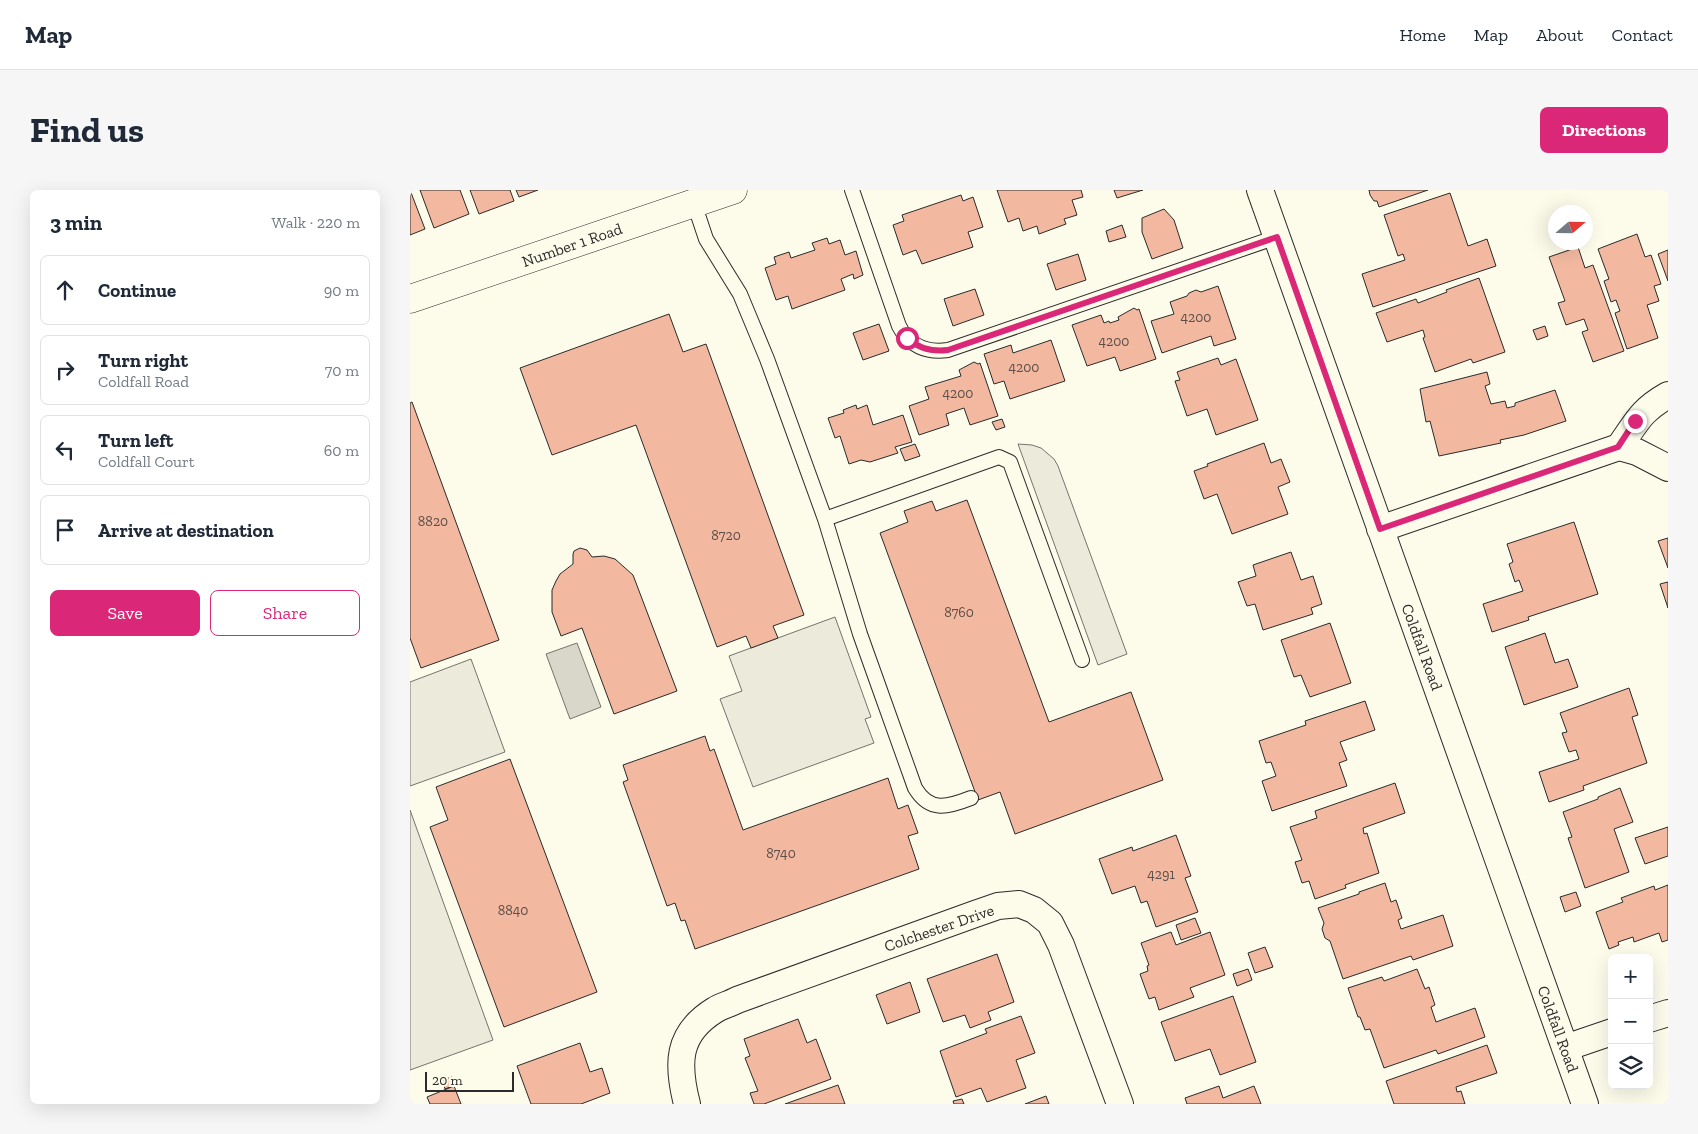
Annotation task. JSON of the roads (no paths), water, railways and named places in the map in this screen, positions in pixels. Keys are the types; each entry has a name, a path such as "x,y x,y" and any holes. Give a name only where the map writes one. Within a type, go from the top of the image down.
{"main road":[{"name":"Number 1 Road","path":"410,299 733,190"}],"street":[{"name":"Coldfall Road","path":"1260,190 1585,1104"},
{"path":"1618,447 1645,410 1668,395"},
{"path":"1380,529 1618,447 1628,448 1668,468"},
{"name":"Colchester Drive","path":"687,1104 681,1081 680,1062 685,1043 697,1026 714,1010 736,1000 998,906 1019,904 1034,910 1050,923 1054,930 1120,1104"},
{"path":"1653,1018 1668,1013"},
{"path":"1565,1048 1608,1033"}],"lane":[{"path":"852,190 899,326 911,342 932,351 948,350 1277,237"},
{"path":"694,203 706,239 740,294 767,359 825,519 860,634 915,788 926,801 943,806 971,798"},
{"path":"825,519 999,457 1010,462 1082,660"}]}
